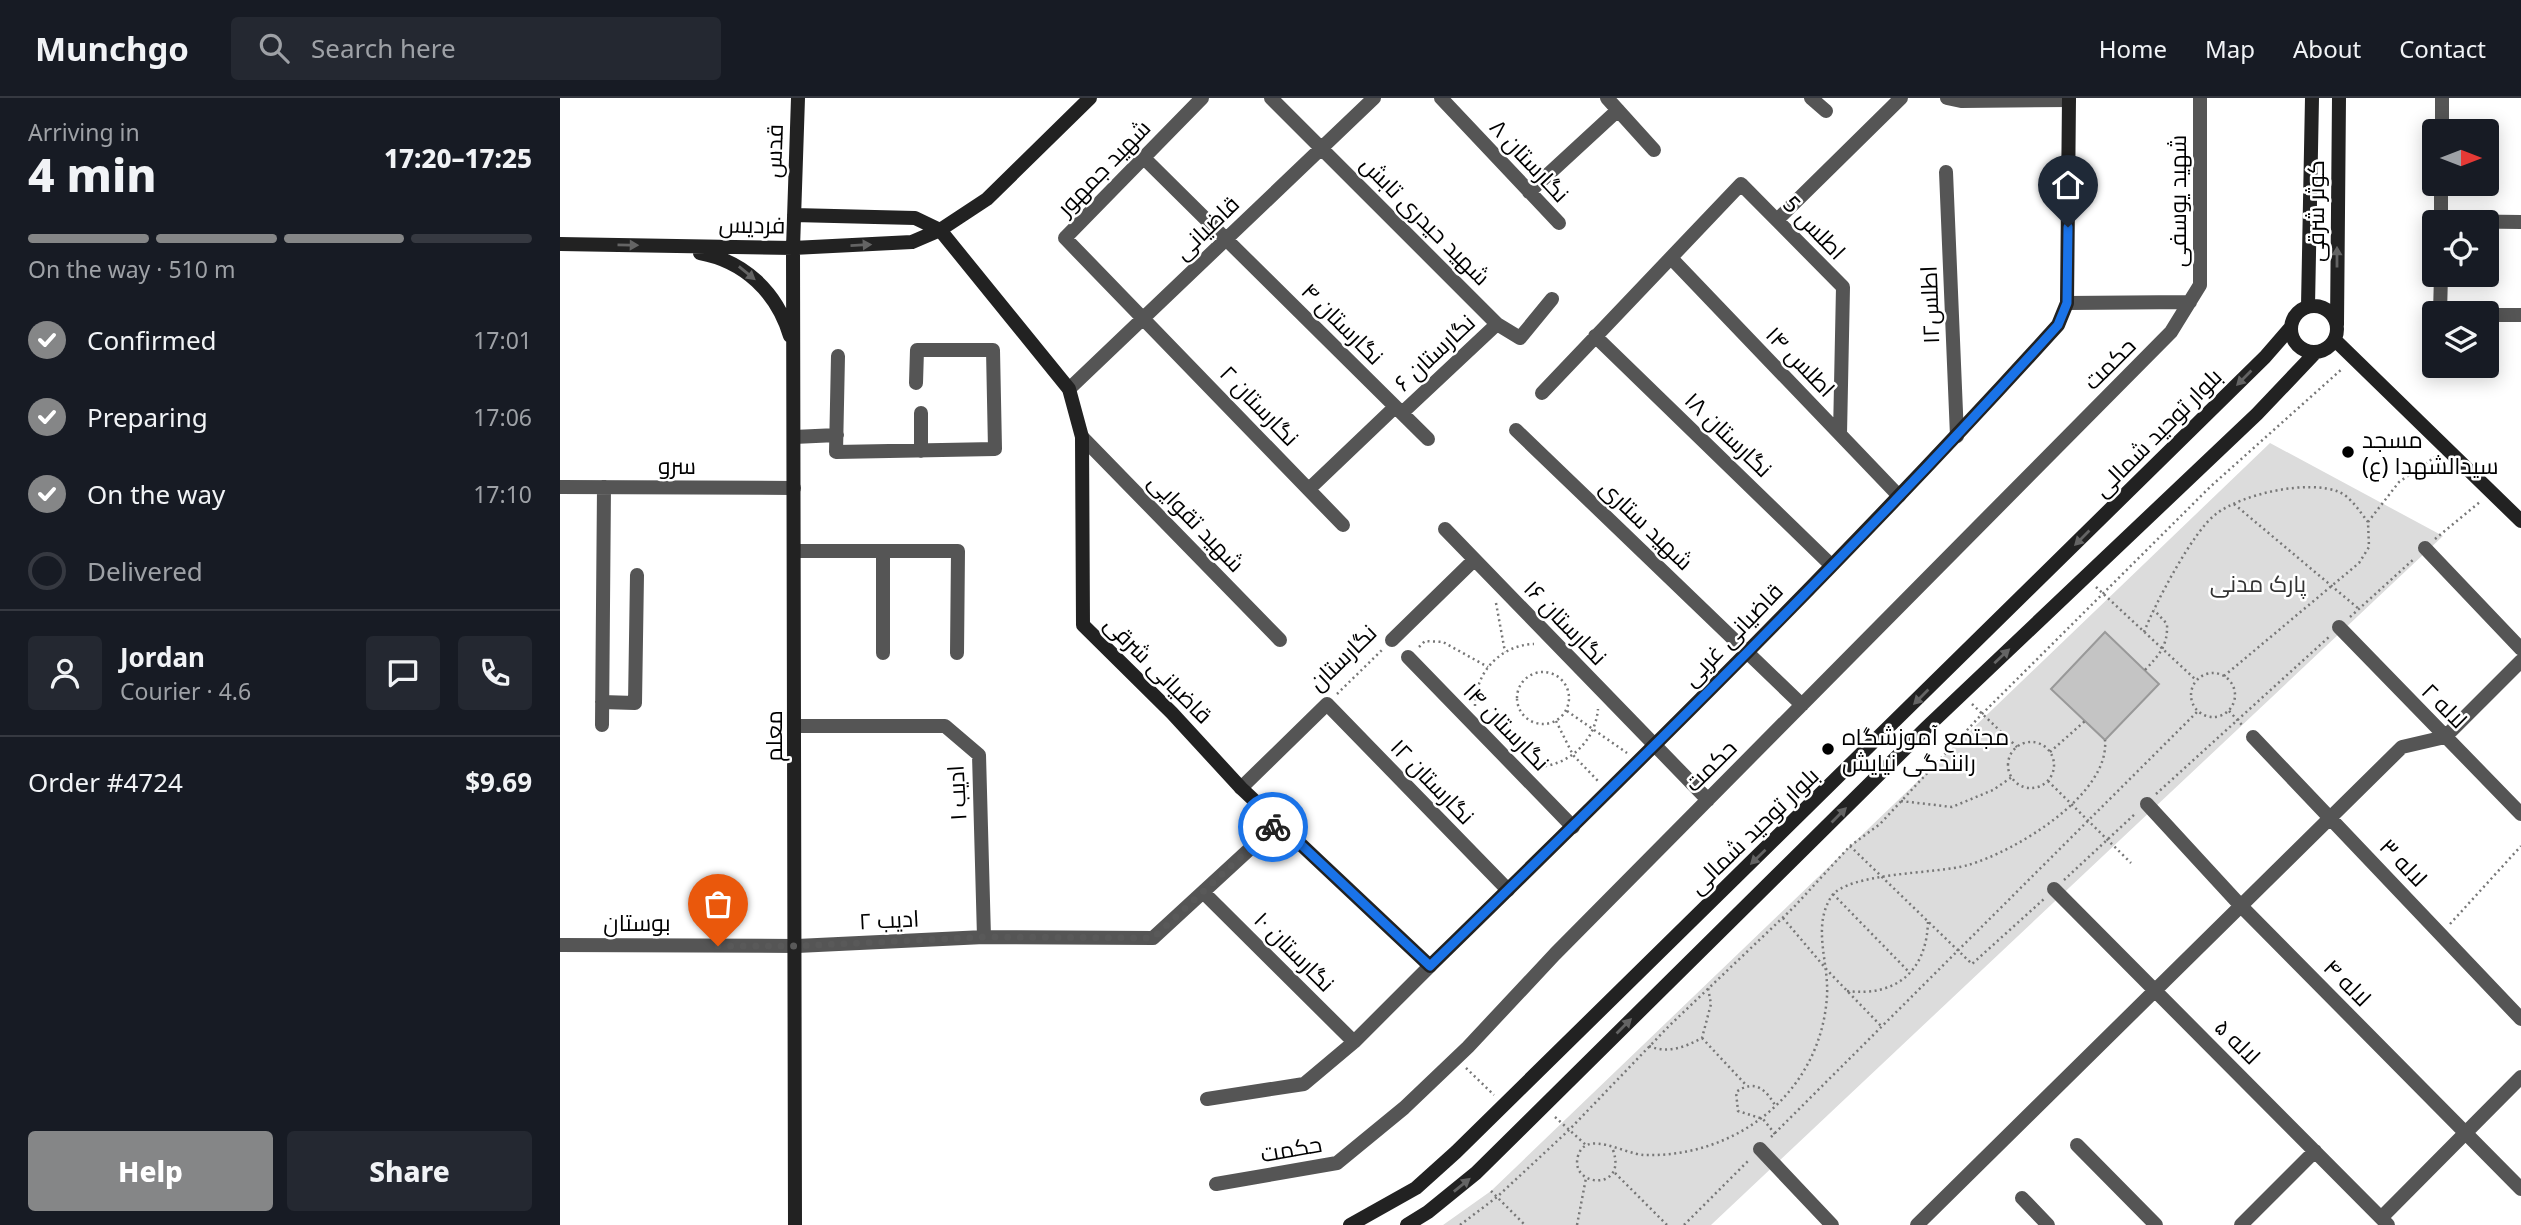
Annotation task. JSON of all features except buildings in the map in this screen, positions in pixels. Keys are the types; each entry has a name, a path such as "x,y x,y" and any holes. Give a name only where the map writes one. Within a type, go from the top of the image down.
{"street":[{"name":"قدس","path":"793,248 798,98"},
{"name":"فردیس","path":"560,244 793,248 912,242 940,230 988,199 1090,98"},
{"name":"شهید جمهور","path":"1065,239 1202,98"},
{"name":"شهید حیدری تابش","path":"1271,98 1497,324"},
{"name":"قاضیانی","path":"1069,389 1374,98"},
{"name":"نگارستان ۸","path":"1441,98 1559,223"},
{"path":"1607,98 1654,149"},
{"path":"1811,98 1826,111"},
{"path":"1777,220 1901,98"},
{"path":"1947,98 1961,101 2069,99 2067,303 2190,302"},
{"name":"شهید یوسفی","path":"2190,302 2200,285 2200,98"},
{"name":"کوثر شرقی","path":"2308,306 2312,98"},
{"name":"کوثر شرقی","path":"2336,333 2339,98"},
{"path":"2442,98 2442,119"},
{"path":"1529,192 1618,110"},
{"name":"نگارستان ۴","path":"1144,158 1427,439"},
{"name":"اطلس۱۲","path":"1946,172 1957,436"},
{"name":"اطلس 5","path":"1671,258 1741,184 1843,288 1840,434"},
{"name":"فردیس","path":"794,215 915,218 940,230"},
{"path":"2499,222 2521,222"},
{"name":"قاضیانی شرقی","path":"940,230 1069,389 1082,437 1083,625 1172,713 1241,788 1430,966"},
{"name":"نگارستان ۲","path":"1065,239 1144,317 1343,525"},
{"path":"688,246 691,251 721,257 751,275 775,302 793,349"},
{"name":"معلم","path":"793,248 797,946 795,1225"},
{"path":"1542,393 1671,258"},
{"name":"اطلس ۱۴","path":"1671,258 1899,496"},
{"path":"1497,324 1520,338 1552,299"},
{"name":"حکمت","path":"1216,1184 1337,1163 1404,1108 2171,332 2190,302"},
{"name":"قاضیانی غربی","path":"1430,966 1655,746 1957,436 2058,325 2067,303"},
{"path":"2315,353 2297,346 2291,327 2299,310 2308,306 2327,309 2336,333 2353,359 2446,450 2518,514"},
{"path":"2499,315 2521,315"},
{"name":"نگارستان ۶","path":"1309,489 1497,324"},
{"name":"بلوار توحید شمالی","path":"1350,1225 1416,1188 1505,1105 2255,367 2291,327"},
{"path":"1407,1225 1428,1212 1476,1173 1962,695 2257,414 2315,353 2325,350 2336,333"},
{"name":"نگارستان ۱۸","path":"1595,336 1831,565"},
{"path":"838,356 836,452 995,449 993,350 917,350 916,383"},
{"path":"921,413 921,451"},
{"name":"شهید ستاری","path":"1516,430 1802,705"},
{"path":"794,437 836,435"},
{"name":"شهید تقوایی","path":"1082,437 1280,640"},
{"name":"سرو","path":"560,486 794,488"},
{"path":"602,725 604,487"},
{"name":"نگارستان ۱۶","path":"1445,529 1708,800"},
{"path":"2425,548 2521,649"},
{"path":"794,551 958,551 957,653"},
{"path":"883,551 883,653"},
{"name":"نگارستان","path":"1392,640 1474,560"},
{"path":"603,702 635,703 637,575"},
{"name":"لاله ۲","path":"2339,627 2521,814"},
{"name":"نگارستان ۱۴","path":"1408,657 1573,827"},
{"path":"1917,1225 2402,747 2445,737 2521,661"},
{"name":"نگارستان","path":"1241,788 1326,704"},
{"name":"نگارستان ۱۲","path":"1326,704 1508,890"},
{"name":"ادیب ۱","path":"796,726 945,726 979,755 984,937"},
{"name":"لاله ۳","path":"2253,737 2521,1019"},
{"name":"لاله ۴","path":"2147,804 2240,905 2521,1189"},
{"name":"ادیب ۲","path":"797,946 984,937 1153,938 1278,823"},
{"name":"لاله ۵","path":"2054,889 2385,1222"},
{"name":"نگارستان ۱۰","path":"1203,892 1354,1042"},
{"name":"بوستان","path":"560,944 797,946"},
{"path":"1207,1099 1304,1084 1354,1042 1430,966"},
{"path":"2385,1222 2464,1132 2521,1077"},
{"path":"2077,1145 2156,1225"},
{"path":"1760,1149 1832,1225"},
{"path":"2241,1225 2315,1151"},
{"path":"2022,1198 2048,1225"}],"path":[{"path":"1460,1225 1497,1197 1569,1130 1649,1046 1783,918 1850,846 1880,824 1982,714 2210,487 2353,359"},
{"path":"2224,676 2359,563 2369,547 2368,522 2399,482 2446,450"},
{"path":"2144,632 2162,590 2214,514 2234,504 2257,496 2313,486 2340,492 2368,522"},
{"path":"1850,846 1972,964 2425,548 2491,492"},
{"path":"2234,504 2359,609"},
{"path":"2086,577 2196,680"},
{"path":"1497,584 1495,595 1505,652"},
{"path":"2145,670 2164,650 2168,640 2167,624 2153,609"},
{"name":"نگارستان","path":"1326,704 1392,640"},
{"path":"1408,657 1425,641 1443,642 1488,667"},
{"path":"1481,733 1475,699 1488,667 1505,652 1527,644 1561,649"},
{"path":"1537,672 1559,677 1570,696 1567,711 1556,721 1534,723 1522,715 1517,693 1524,680 1537,672"},
{"path":"2209,673 2224,676 2234,688 2235,696 2229,711 2217,718 2197,712 2190,699 2196,680 2209,673"},
{"path":"1508,760 1541,767 1573,755 1594,728 1598,705 1594,683"},
{"path":"1962,695 2017,747"},
{"path":"1567,711 1622,748 1637,764"},
{"path":"2229,711 2253,737"},
{"path":"1684,1225 2197,712"},
{"path":"1556,721 1573,755 1609,791"},
{"path":"2050,752 2085,721"},
{"path":"1613,1150 1650,1155 1688,1153 1735,1137 1763,1119 1800,1078 1817,1045 1827,996 1822,916 1833,894 1848,885 1969,865 2013,845 2072,805 2102,766 2106,751 2105,740"},
{"path":"2024,743 2039,743 2050,752 2054,767 2048,781 2028,787 2012,777 2009,760 2017,747 2024,743"},
{"path":"1901,801 1952,807 1993,790 2012,777"},
{"path":"2048,781 2131,863"},
{"path":"2441,934 2521,846"},
{"path":"1833,894 1910,974"},
{"path":"1783,918 1827,970 1882,1027"},
{"path":"1847,991 1881,991 1910,974 1925,950 1928,921"},
{"path":"1649,1046 1659,1050 1685,1047 1702,1038 1712,1004 1708,988"},
{"path":"1702,1038 1746,1085"},
{"path":"1456,1058 1505,1105"},
{"path":"1774,1134 1763,1119 1738,1111 1736,1092 1746,1085 1758,1086 1769,1093 1776,1107"},
{"path":"1544,1105 1586,1145"},
{"path":"1606,1143 1613,1150 1617,1161 1614,1171 1607,1179 1596,1182 1586,1178 1578,1168 1578,1155 1586,1145 1606,1143"},
{"path":"1614,1171 1667,1225"},
{"path":"1577,1225 1586,1178"},
{"path":"1491,1191 1525,1225"}],"green space":[{"name":"پارک مدنی","path":"2270,443 2443,536 1711,1225 1443,1225 1491,1191"}],"way so far":[{"path":"718,946 797,946 984,937 1153,938 1273,827"}],"place":[{"name":"مسجد سیدالشهدا (ع)","path":"2348,452"},
{"name":"مجتمع آموزشگاه رانندگی نیایش","path":"1828,749"}],"route":[{"path":"1273,827 1278,823 1430,966 1655,746 1957,436 2058,325 2067,303 2068,227"}]}
